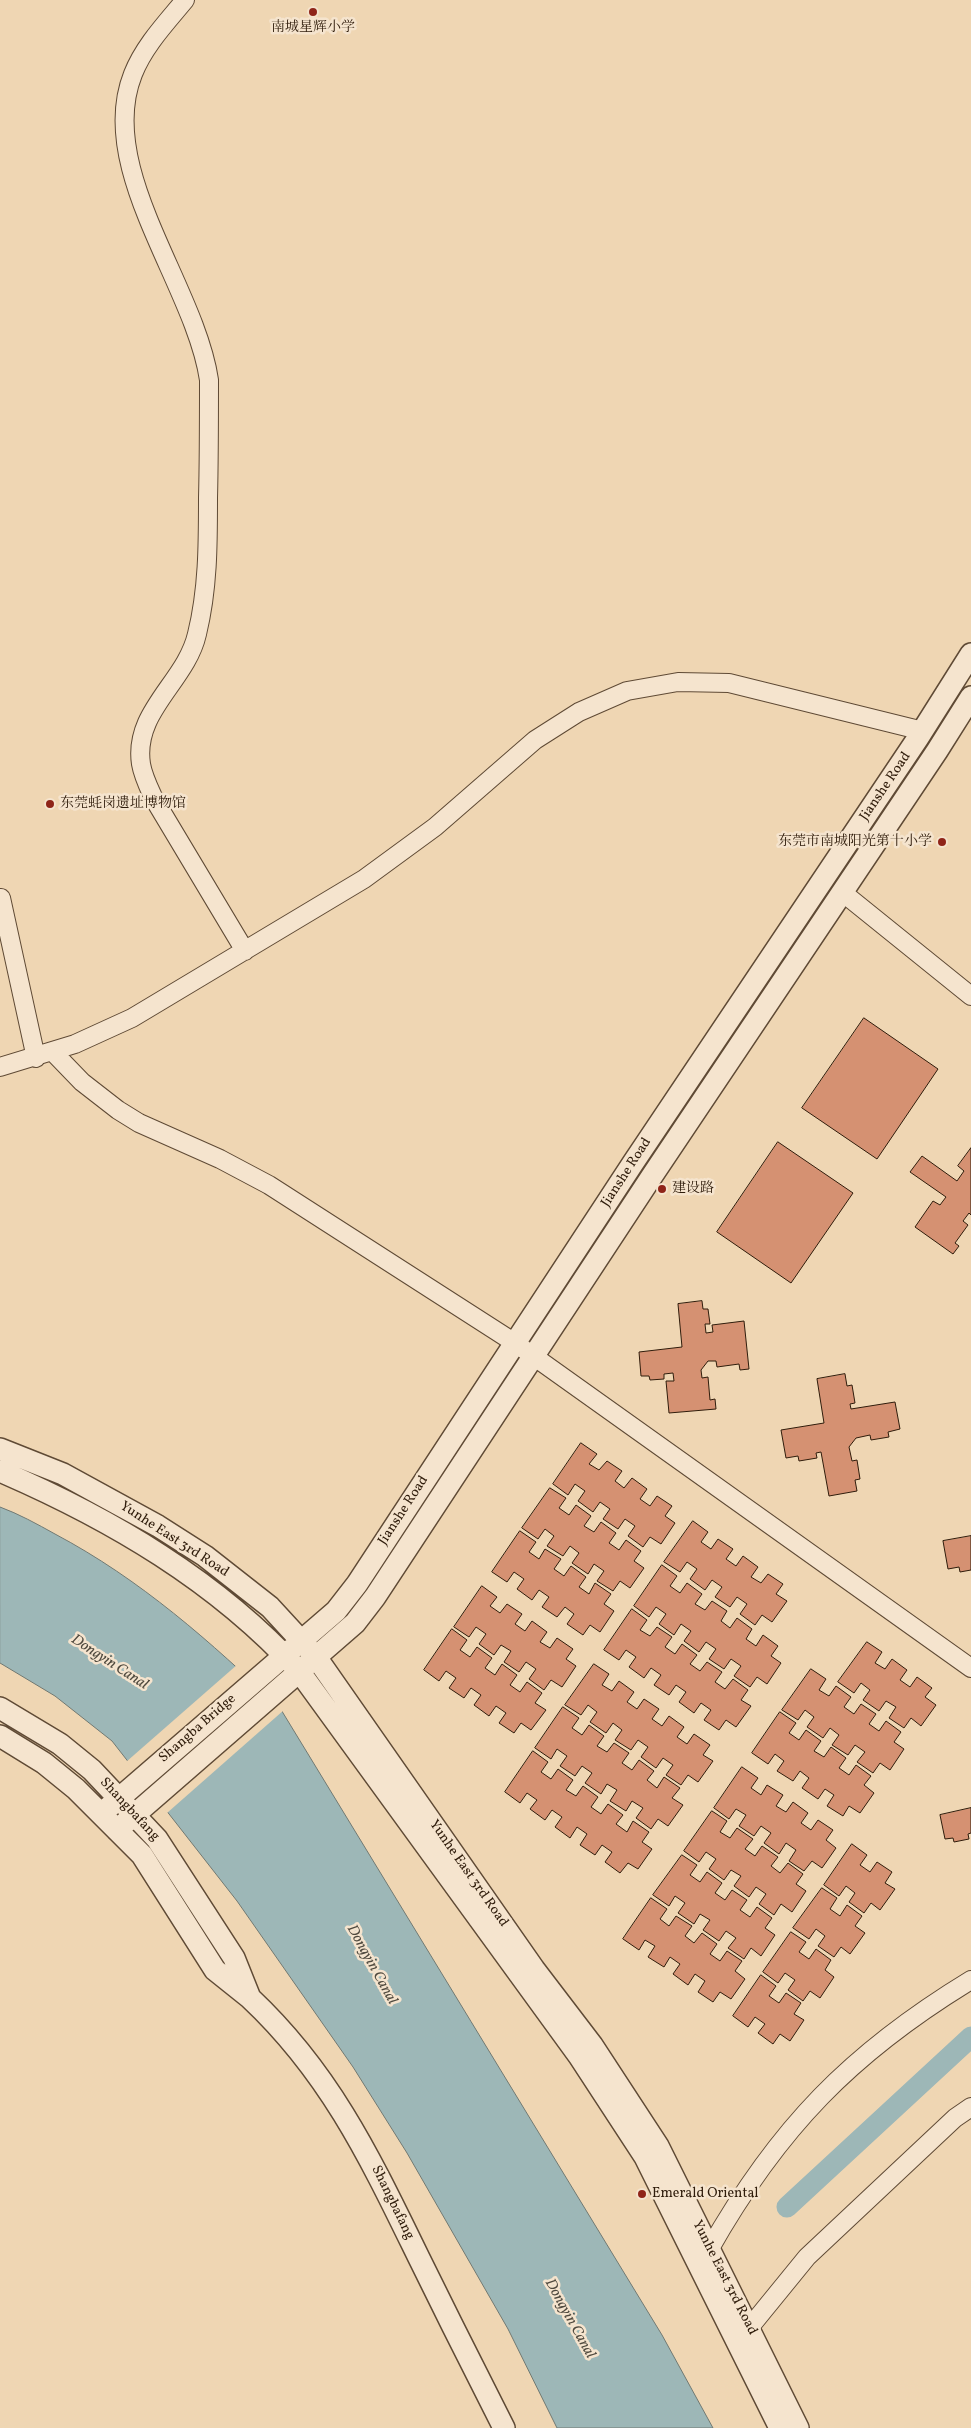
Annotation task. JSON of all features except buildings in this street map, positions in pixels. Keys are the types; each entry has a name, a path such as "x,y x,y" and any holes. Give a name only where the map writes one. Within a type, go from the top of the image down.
{"street":[{"path":"185,0 154,37 133,74 125,104 124,138 135,184 198,331 206,361 209,380 208,574 192,649 179,674 152,711 142,738 140,752 145,778 154,800 244,951"},
{"name":"Jianshe Road","path":"262,1674 336,1611 357,1584 923,730 971,654"},
{"path":"0,1067 36,1058 104,1032 132,1018 244,951 364,879 435,827 535,740 595,704 628,691 678,682 730,683 923,730"},
{"name":"Jianshe Road","path":"277,1690 355,1623 375,1598 533,1356 971,697"},
{"path":"842,892 971,996"},
{"path":"1,898 36,1058"},
{"path":"53,1052 82,1082 118,1110 139,1123 220,1159 269,1185 515,1343 971,1668"},
{"name":"Yunhe East 3rd Road","path":"0,1449 64,1474 158,1526 205,1556 270,1607 316,1657 534,1969 592,2045 658,2146 709,2250 780,2428"},
{"name":"Yunhe East 3rd Road","path":"0,1471 46,1491 97,1518 188,1572 252,1624 299,1671 437,1860 521,1980 579,2056 644,2157 743,2335 798,2428"},
{"name":"Shangba Bridge","path":"119,1799 262,1674"},
{"name":"Shangba Bridge","path":"142,1808 277,1690"},
{"name":"Shangbafang","path":"0,1708 60,1744 92,1770 119,1799 142,1808 156,1839 234,1958 250,1998"},
{"name":"Shangbafang","path":"0,1736 44,1763 76,1789 142,1855 215,1970 276,2022 304,2054 340,2105 374,2165 504,2428"},
{"path":"101,1814 119,1799"},
{"path":"117,1830 142,1808"},
{"path":"709,2250 737,2200 770,2154 806,2111 846,2071 889,2034 971,1980"},
{"path":"743,2335 807,2257 955,2118 971,2107"}],"water":[{"name":"Dongyin Canal","path":"0,1507 35,1523 86,1552 145,1591 228,1659 280,1708 662,2335 713,2428 557,2428 508,2329 407,2153 353,2067 237,1901 112,1741 55,1696 0,1663"}],"pier":[{"path":"238,1664 284,1710 167,1813 126,1762"}],"waterway":[{"path":"787,2207 971,2037"}],"place":[{"name":"南城星辉小学","path":"313,12"},
{"name":"东莞蚝岗遗址博物馆","path":"50,804"},
{"name":"东莞市南城阳光第十小学","path":"942,842"},
{"name":"建设路","path":"662,1189"},
{"name":"Emerald Oriental","path":"642,2194"}]}
